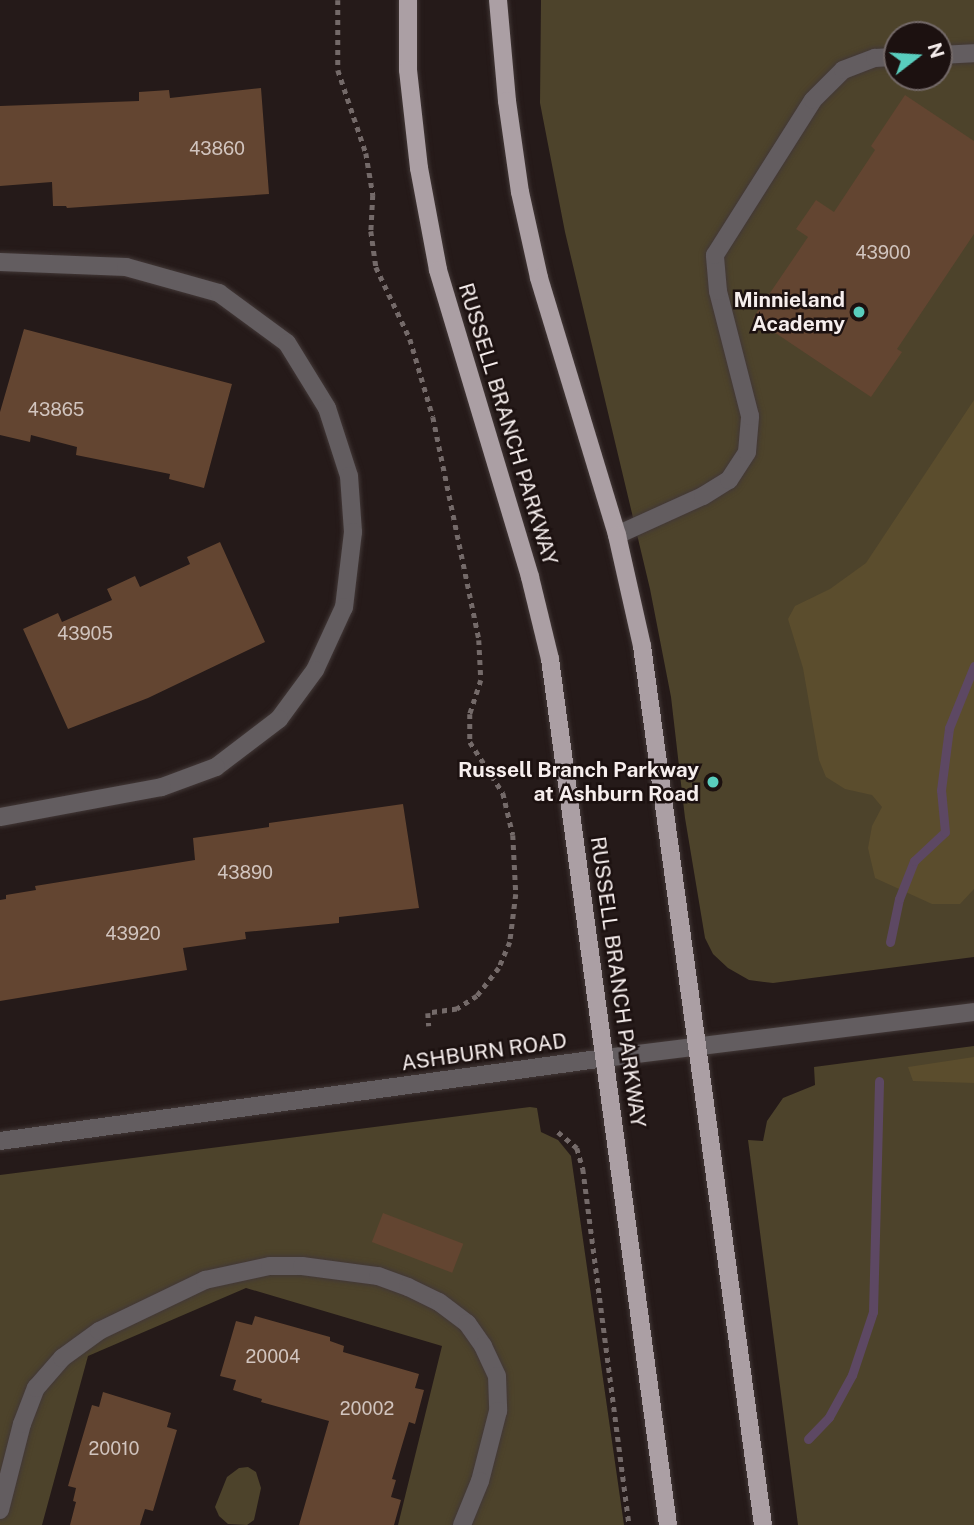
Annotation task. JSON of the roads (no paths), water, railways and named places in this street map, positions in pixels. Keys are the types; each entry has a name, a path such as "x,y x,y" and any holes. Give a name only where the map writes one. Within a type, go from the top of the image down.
{"main road":[{"name":"RUSSELL BRANCH PARKWAY","path":"408,0 408,70 419,168 436,258 530,577 550,659 668,1525"},
{"path":"498,0 507,101 520,192 537,266 617,535 642,646 763,1525"}],"street":[{"path":"953,54 974,53"},
{"path":"617,535 703,496 729,480 747,452 750,416 718,291 715,255 814,100 843,70 883,58"},
{"path":"0,262 126,267 219,293 287,343 327,408 349,476 353,532 344,607 315,670 279,719 216,767 162,787 0,817"},
{"name":"ASHBURN ROAD","path":"0,1141 605,1058 974,1012"},
{"path":"1,1506 22,1424 36,1388 62,1358 99,1331 205,1280 270,1266 302,1266 378,1276 408,1287 439,1302 467,1323 483,1346 497,1376 498,1411 480,1481 462,1525"}],"waterway":[{"path":"890,942 899,899 914,861 945,832 941,790 949,728 974,666"},
{"path":"808,1439 829,1417 852,1375 873,1312 879,1081"}],"place":[{"name":"Minnieland Academy","path":"859,312"},
{"name":"Russell Branch Parkway at Ashburn Road","path":"713,782"}]}
